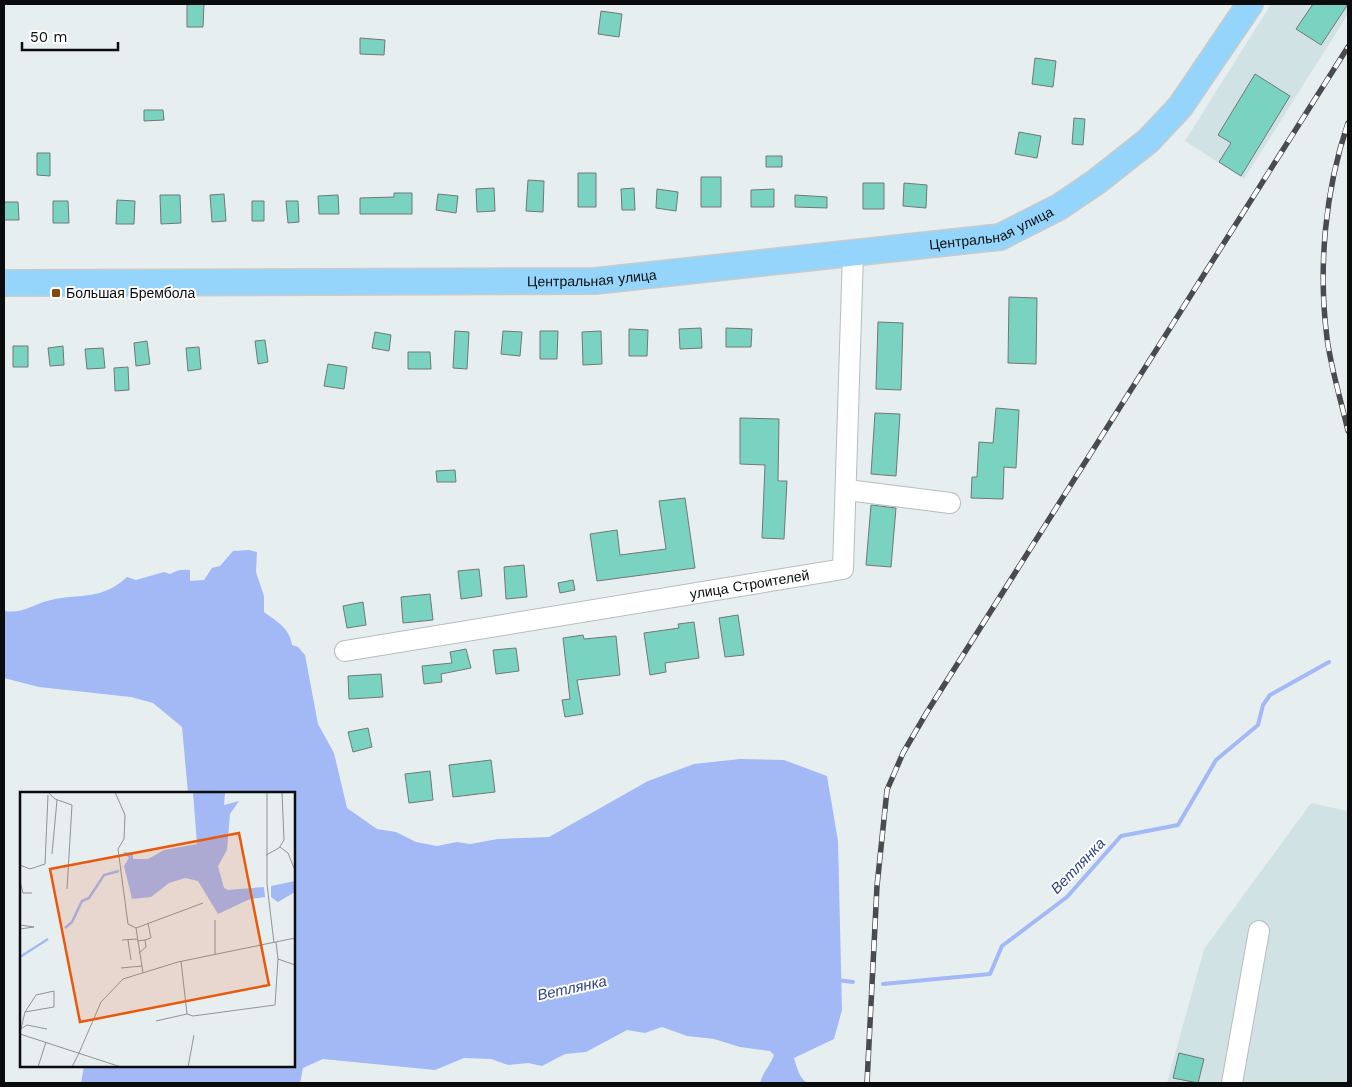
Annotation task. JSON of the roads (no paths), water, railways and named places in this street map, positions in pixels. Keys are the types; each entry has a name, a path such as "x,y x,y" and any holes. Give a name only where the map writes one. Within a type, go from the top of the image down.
{"main road":[{"name":"Центральная улица","path":"4,283 595,281 1000,237 1059,207 1096,182 1148,140 1180,107 1250,4"}],"street":[{"name":"улица Строителей","path":"345,651 843,569 853,253"},
{"path":"847,490 950,503"},
{"path":"1232,1083 1259,931"}],"water":[{"path":"249,550 257,552 256,572 264,596 264,612 285,629 292,645 298,647 305,655 318,724 334,753 347,808 377,829 396,832 416,842 437,846 457,842 470,844 498,839 549,837 648,781 694,764 740,759 784,760 827,776 838,841 842,1010 834,1039 794,1058 800,1076 808,1083 760,1083 774,1055 770,1051 740,1047 714,1039 687,1036 662,1027 645,1033 627,1030 586,1052 565,1054 542,1066 528,1063 508,1065 491,1059 464,1058 435,1070 323,1059 303,1068 300,1083 81,1083 84,1067 295,1067 295,792 188,792 182,727 153,703 131,697 39,687 4,678 4,611 18,611 51,600 99,593 118,585 127,577 136,580 164,572 170,574 180,570 190,570 190,581 204,580 212,568 220,566 233,551"}],"waterway":[{"name":"Ветлянка","path":"883,984 990,974 1002,946 1067,897 1121,836 1178,825 1216,760 1258,725 1263,705 1270,695 1329,662"},
{"name":"Ветлянка","path":"837,980 853,982"}],"railway":[{"path":"867,1083 877,886 887,790 903,753 927,712 1348,47"},
{"path":"1348,123 1340,149 1329,202 1323,284 1329,350 1348,431"}],"place":[{"name":"Большая Брембола","path":"56,293"}]}
